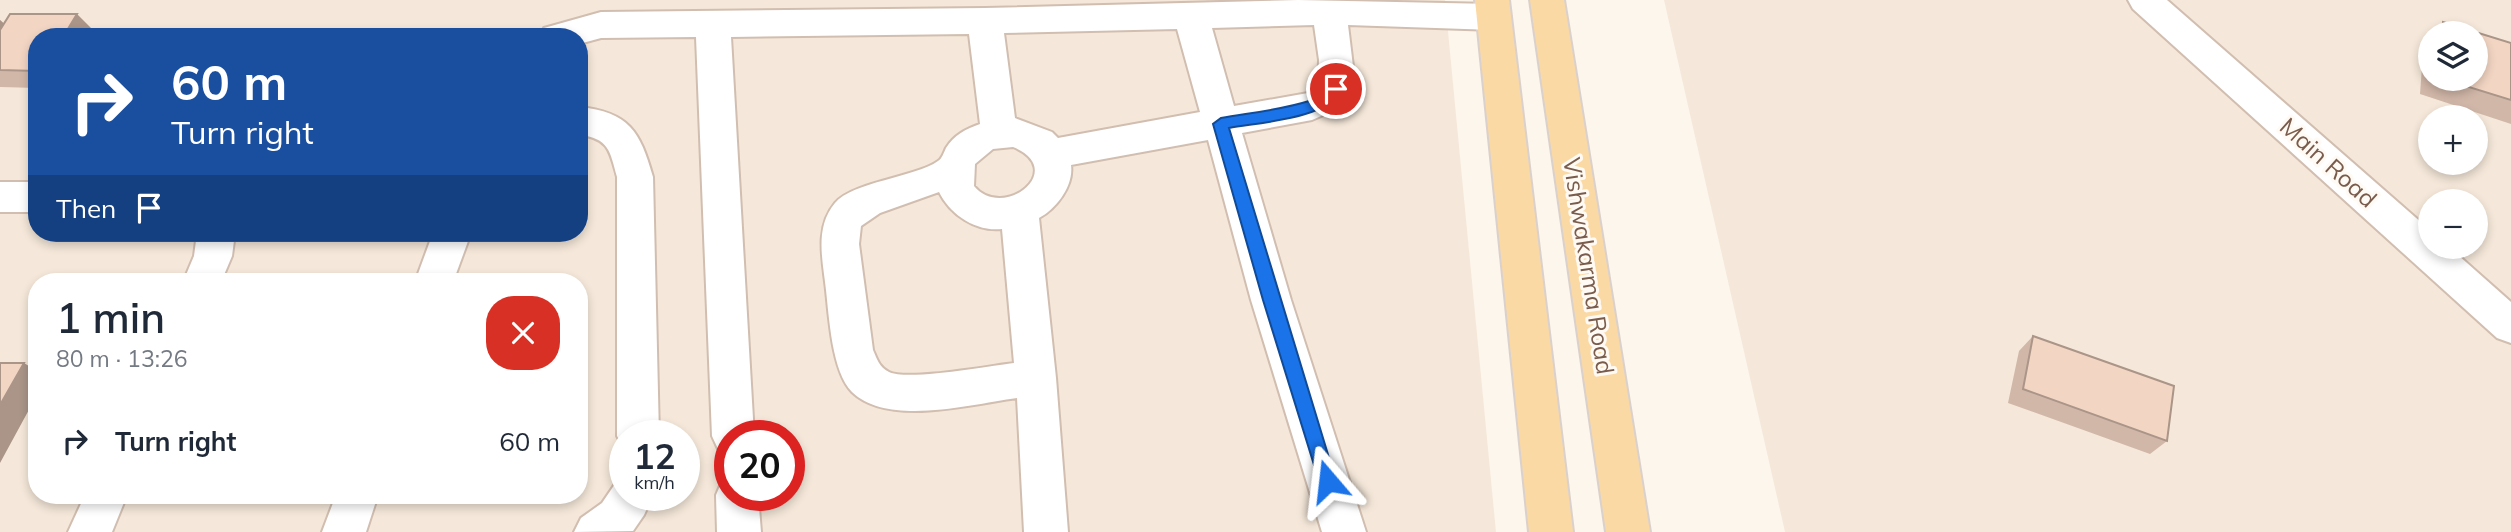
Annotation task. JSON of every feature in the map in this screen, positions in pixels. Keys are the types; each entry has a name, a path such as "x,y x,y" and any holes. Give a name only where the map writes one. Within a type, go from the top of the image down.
{"main road":[{"name":"Vishwakarma Road","path":"1547,0 1628,532"},
{"path":"1493,8 1551,532"}],"street":[{"name":"Main Road","path":"2146,0 2511,327"},
{"path":"588,28 601,25 713,24 836,11 985,21 1191,16 1328,6 1493,8"},
{"path":"1052,154 1312,106 1330,98 1336,89 1338,76 1328,6"},
{"path":"1191,16 1271,300 1344,532"},
{"path":"985,21 999,133"},
{"path":"713,24 732,420"},
{"path":"588,121 599,122 618,132 628,151 635,177 638,420"},
{"path":"999,133 1031,136 1044,143 1052,154 1055,167 1053,180 1046,193 1034,204 1019,211 993,213 970,206 959,197 954,184 954,171 959,157 969,146 999,133"},
{"path":"954,171 867,202 849,212 842,225 840,244 853,350 864,379 884,391 915,393 1036,378"},
{"path":"0,197 28,197"},
{"path":"1019,211 1036,378 1046,532"},
{"path":"206,273 213,256 215,242"},
{"path":"437,273 449,242"},
{"path":"90,532 102,504"},
{"path":"344,532 354,504"},
{"path":"596,532 624,511"},
{"path":"738,511 739,532"}],"shaded area":[{"path":"0,0 1445,0 1496,532 0,532"},
{"path":"1664,0 2511,0 2511,532 1785,532"}],"building":[{"path":"10,14 77,14 68,28 28,28 28,71 0,70 0,30"},
{"path":"2488,36 2511,43 2511,100 2482,91 2488,91"},
{"path":"2033,336 2174,386 2167,441 2023,389"},
{"path":"0,363 24,363 0,405"}],"route":[{"path":"1328,481 1271,300 1221,124 1312,106 1330,98 1336,89"}]}
